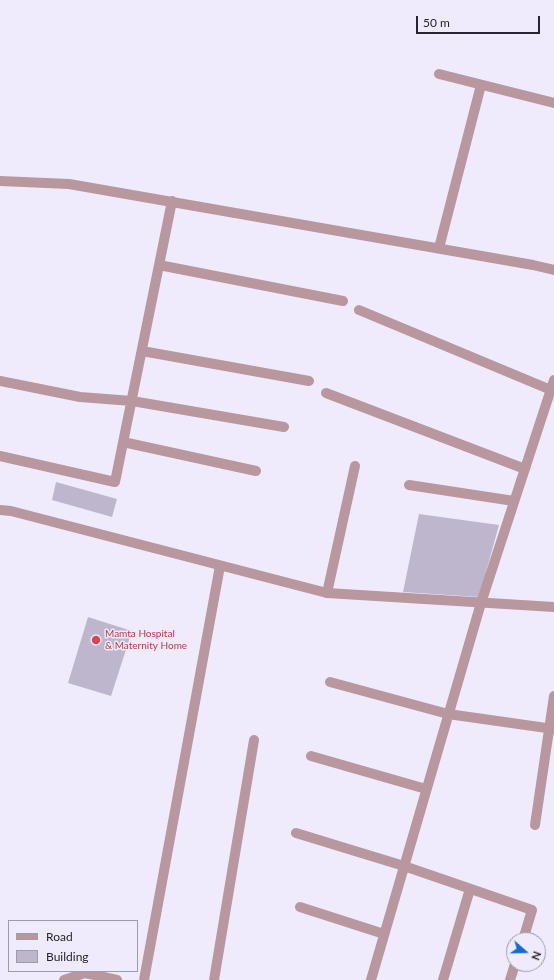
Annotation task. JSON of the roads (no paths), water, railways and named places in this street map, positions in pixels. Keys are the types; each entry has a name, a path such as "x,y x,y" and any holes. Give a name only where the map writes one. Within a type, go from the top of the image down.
{"street":[{"path":"439,74 554,103"},
{"path":"439,248 481,85"},
{"path":"0,181 69,184 439,248 554,270"},
{"path":"0,456 115,482 172,201"},
{"path":"159,265 343,301"},
{"path":"358,310 551,390"},
{"path":"142,351 309,382"},
{"path":"371,980 481,603 554,380"},
{"path":"0,381 80,397 132,401 284,427"},
{"path":"326,393 525,469"},
{"path":"123,442 256,471"},
{"path":"327,593 355,466"},
{"path":"409,485 514,501"},
{"path":"0,510 19,513 327,593 554,608"},
{"path":"144,980 220,566"},
{"path":"330,682 448,714 552,729"},
{"path":"535,825 552,729 554,696"},
{"path":"214,980 254,740"},
{"path":"312,756 426,789"},
{"path":"296,833 404,866 532,910 525,932"},
{"path":"443,980 470,889"},
{"path":"300,907 384,934"},
{"path":"69,979 85,973 117,980"}],"place":[{"name":"Mamta Hospital & Maternity Home","path":"96,640"}]}
